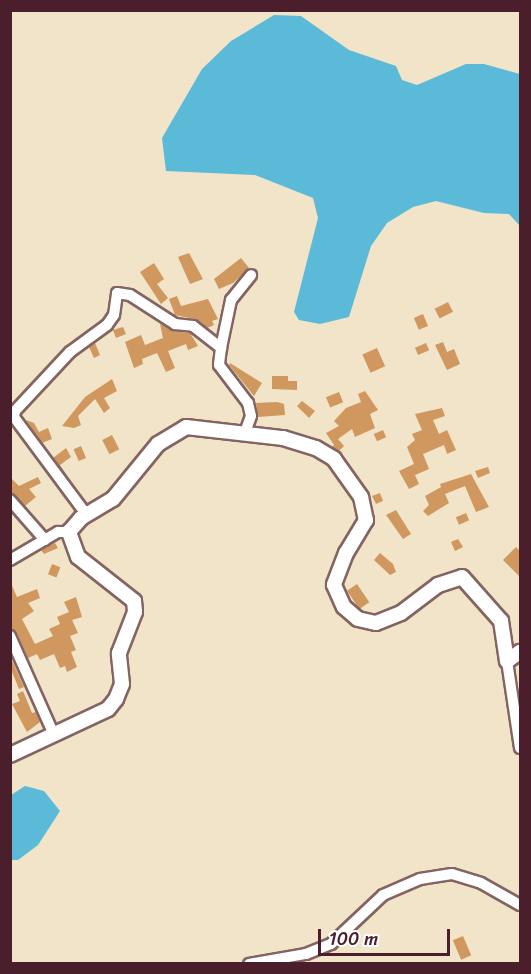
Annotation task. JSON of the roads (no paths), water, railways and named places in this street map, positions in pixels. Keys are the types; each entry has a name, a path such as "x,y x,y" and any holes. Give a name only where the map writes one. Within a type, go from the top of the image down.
{"street":[{"path":"244,435 251,416 248,403 219,365 231,300 252,275"},
{"path":"86,514 14,417 15,411 70,352 107,325 114,315 117,293 130,295 175,324 193,326 221,348"},
{"path":"10,560 45,540 69,532 86,514 114,499 170,434 186,427 283,438 316,448 347,473 361,497 366,520 346,553 334,585 344,607 358,619 376,623 401,613 438,585 462,577 501,621 520,748"},
{"path":"10,500 45,540"},
{"path":"10,754 108,709 116,699 122,684 121,643 135,612 134,601 125,591 78,557 69,532"},
{"path":"10,636 54,735"},
{"path":"507,661 520,652"},
{"path":"249,963 306,954 331,944 383,895 420,879 452,874 481,882 520,905"}],"water":[{"path":"274,15 301,16 349,50 396,66 402,80 417,85 466,64 484,64 520,74 520,226 509,214 484,213 436,201 413,207 387,223 371,246 349,317 320,324 299,320 294,312 318,218 313,198 255,175 166,171 162,138 202,69 231,41"},
{"path":"25,786 44,791 60,811 38,845 18,860 11,860 11,795"}]}
